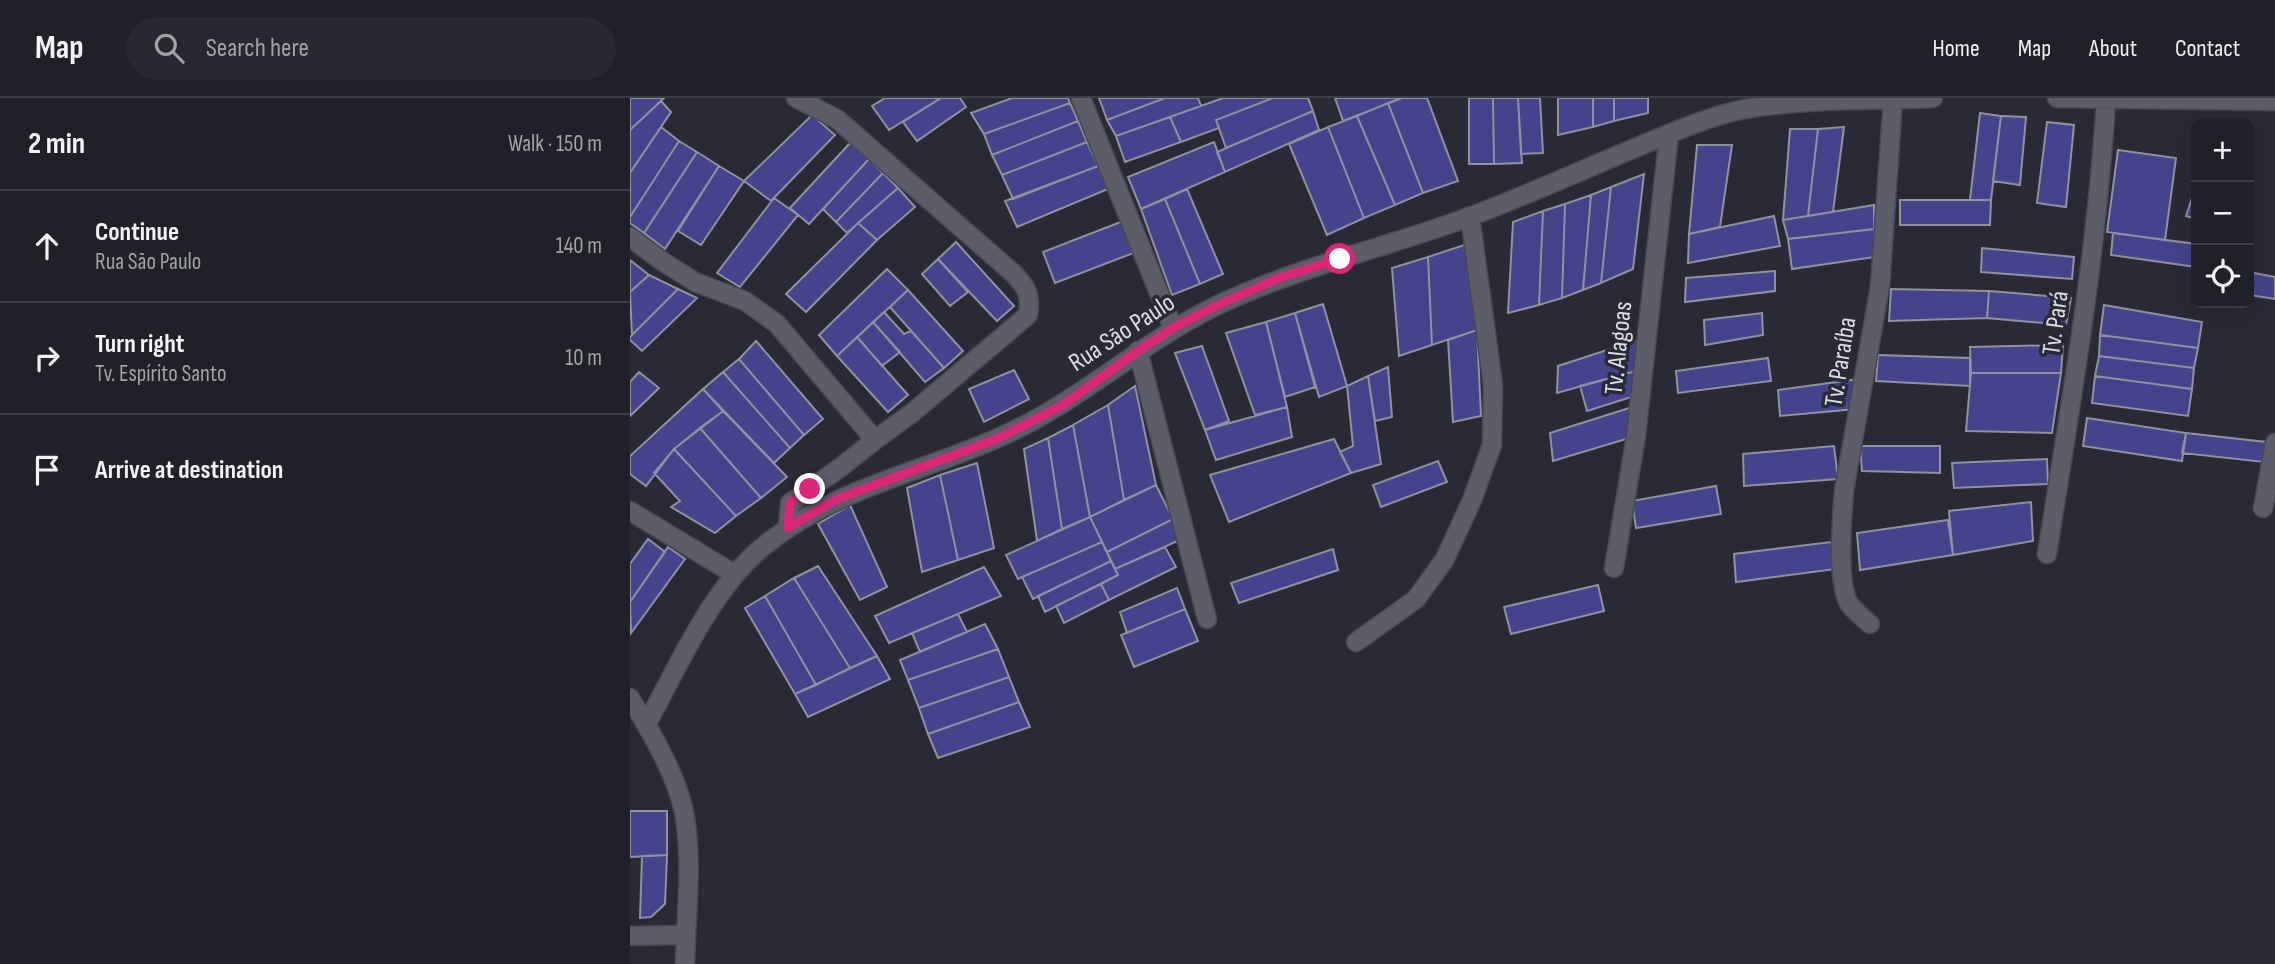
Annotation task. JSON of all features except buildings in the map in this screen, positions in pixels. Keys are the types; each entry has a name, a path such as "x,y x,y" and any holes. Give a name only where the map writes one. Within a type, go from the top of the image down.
{"street":[{"path":"788,528 790,503 912,413 1028,314 1030,299 1027,287 1014,274 837,119 796,98"},
{"path":"1082,98 1173,328"},
{"name":"Rua São Paulo","path":"638,727 716,599 734,574 761,548 835,500 999,438 1063,405 1173,328 1279,278 1398,242 1469,216 1669,134 1739,110 1800,100 1933,98"},
{"path":"2057,98 2275,101"},
{"name":"Tv. Paraíba","path":"1870,624 1849,604 1843,589 1841,524 1844,491 1880,286 1894,99"},
{"name":"Tv. Pará","path":"2047,554 2091,267 2102,171 2106,99"},
{"name":"Tv. Alagoas","path":"1614,568 1636,436 1669,134"},
{"path":"1356,642 1416,599 1445,559 1472,500 1492,445 1493,385 1469,216"},
{"path":"630,237 695,282 746,301 777,324 875,440"},
{"path":"1138,351 1207,619"},
{"path":"2263,508 2275,443"},
{"path":"630,510 734,574"},
{"path":"630,698 638,727 682,803 688,838 685,964"},
{"path":"630,936 686,935"}],"route":[{"path":"810,489 790,503 788,528 835,500 999,438 1063,405 1173,328 1216,306 1279,278 1340,259"}]}
